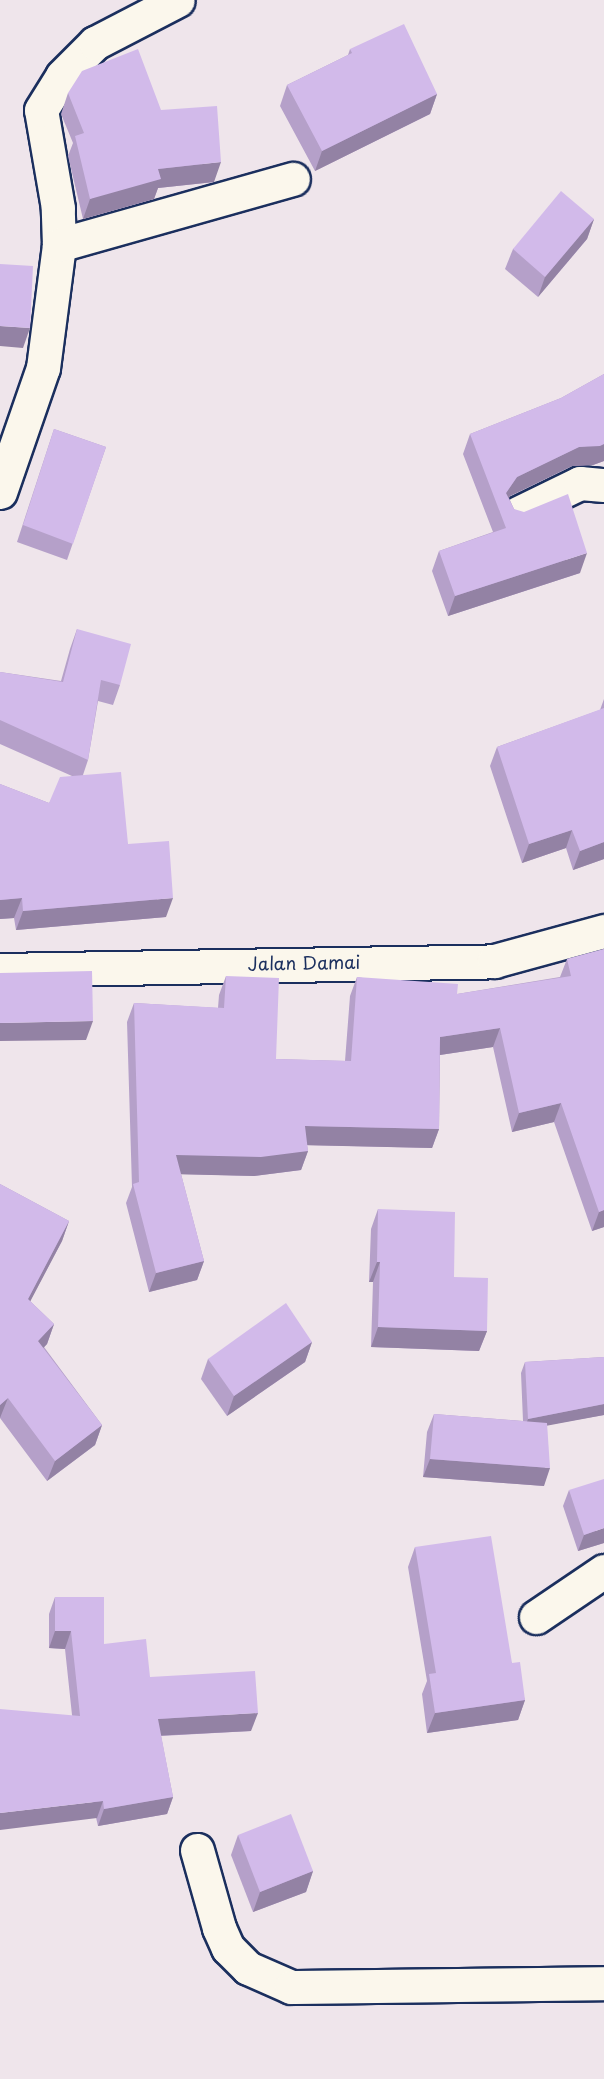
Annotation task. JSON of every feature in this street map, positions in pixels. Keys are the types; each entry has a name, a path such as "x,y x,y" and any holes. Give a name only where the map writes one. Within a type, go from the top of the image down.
{"street":[{"path":"0,492 43,368 59,246 58,208 41,110 62,76 95,43 177,0"},
{"path":"59,246 293,179"},
{"path":"518,513 580,483 604,485"},
{"name":"Jalan Damai","path":"0,970 494,961 604,932"},
{"path":"536,1617 604,1571"},
{"path":"197,1850 219,1928 228,1948 248,1968 291,1987 604,1983"}],"building":[{"path":"404,24 437,94 322,151 287,85 352,53 350,49"},
{"path":"138,49 161,110 217,106 221,162 158,169 161,179 90,199 75,136 84,133 68,93 82,71"},
{"path":"561,191 594,219 545,277 513,249"},
{"path":"0,264 33,266 30,328 0,326"},
{"path":"604,374 604,444 579,447 517,477 506,493 514,509 524,512 568,494 587,553 455,596 439,551 506,528 470,434 561,398"},
{"path":"54,429 106,447 73,544 23,525"},
{"path":"77,629 131,644 120,685 101,680 88,760 0,720 0,672 63,682"},
{"path":"604,708 604,842 580,851 572,830 529,844 497,747"},
{"path":"121,772 128,844 169,841 173,898 23,911 22,898 0,900 0,784 49,803 60,777"},
{"path":"604,949 604,1210 599,1212 561,1103 519,1113 500,1028 440,1037 439,1129 305,1126 308,1151 261,1157 176,1155 204,1261 156,1273 133,1184 139,1182 134,1003 224,1008 226,976 279,978 276,1059 351,1061 357,977 458,984 457,994 571,976 567,959"},
{"path":"92,971 93,1021 0,1023 0,973"},
{"path":"0,1184 69,1221 28,1299 54,1324 38,1341 102,1425 55,1461 8,1398 0,1405"},
{"path":"378,1209 455,1212 454,1277 488,1278 487,1331 378,1327 380,1262 377,1262"},
{"path":"286,1303 312,1342 234,1396 208,1359"},
{"path":"604,1357 604,1404 528,1419 525,1362"},
{"path":"434,1414 547,1423 550,1468 430,1459"},
{"path":"604,1479 604,1528 584,1535 569,1490"},
{"path":"491,1536 512,1663 520,1662 525,1700 435,1713 429,1674 436,1673 415,1547"},
{"path":"55,1597 104,1597 104,1644 146,1639 150,1677 255,1671 258,1713 158,1719 173,1797 104,1809 103,1801 0,1813 0,1709 80,1716 71,1631 55,1631"},
{"path":"291,1814 313,1871 260,1892 238,1835"}]}
